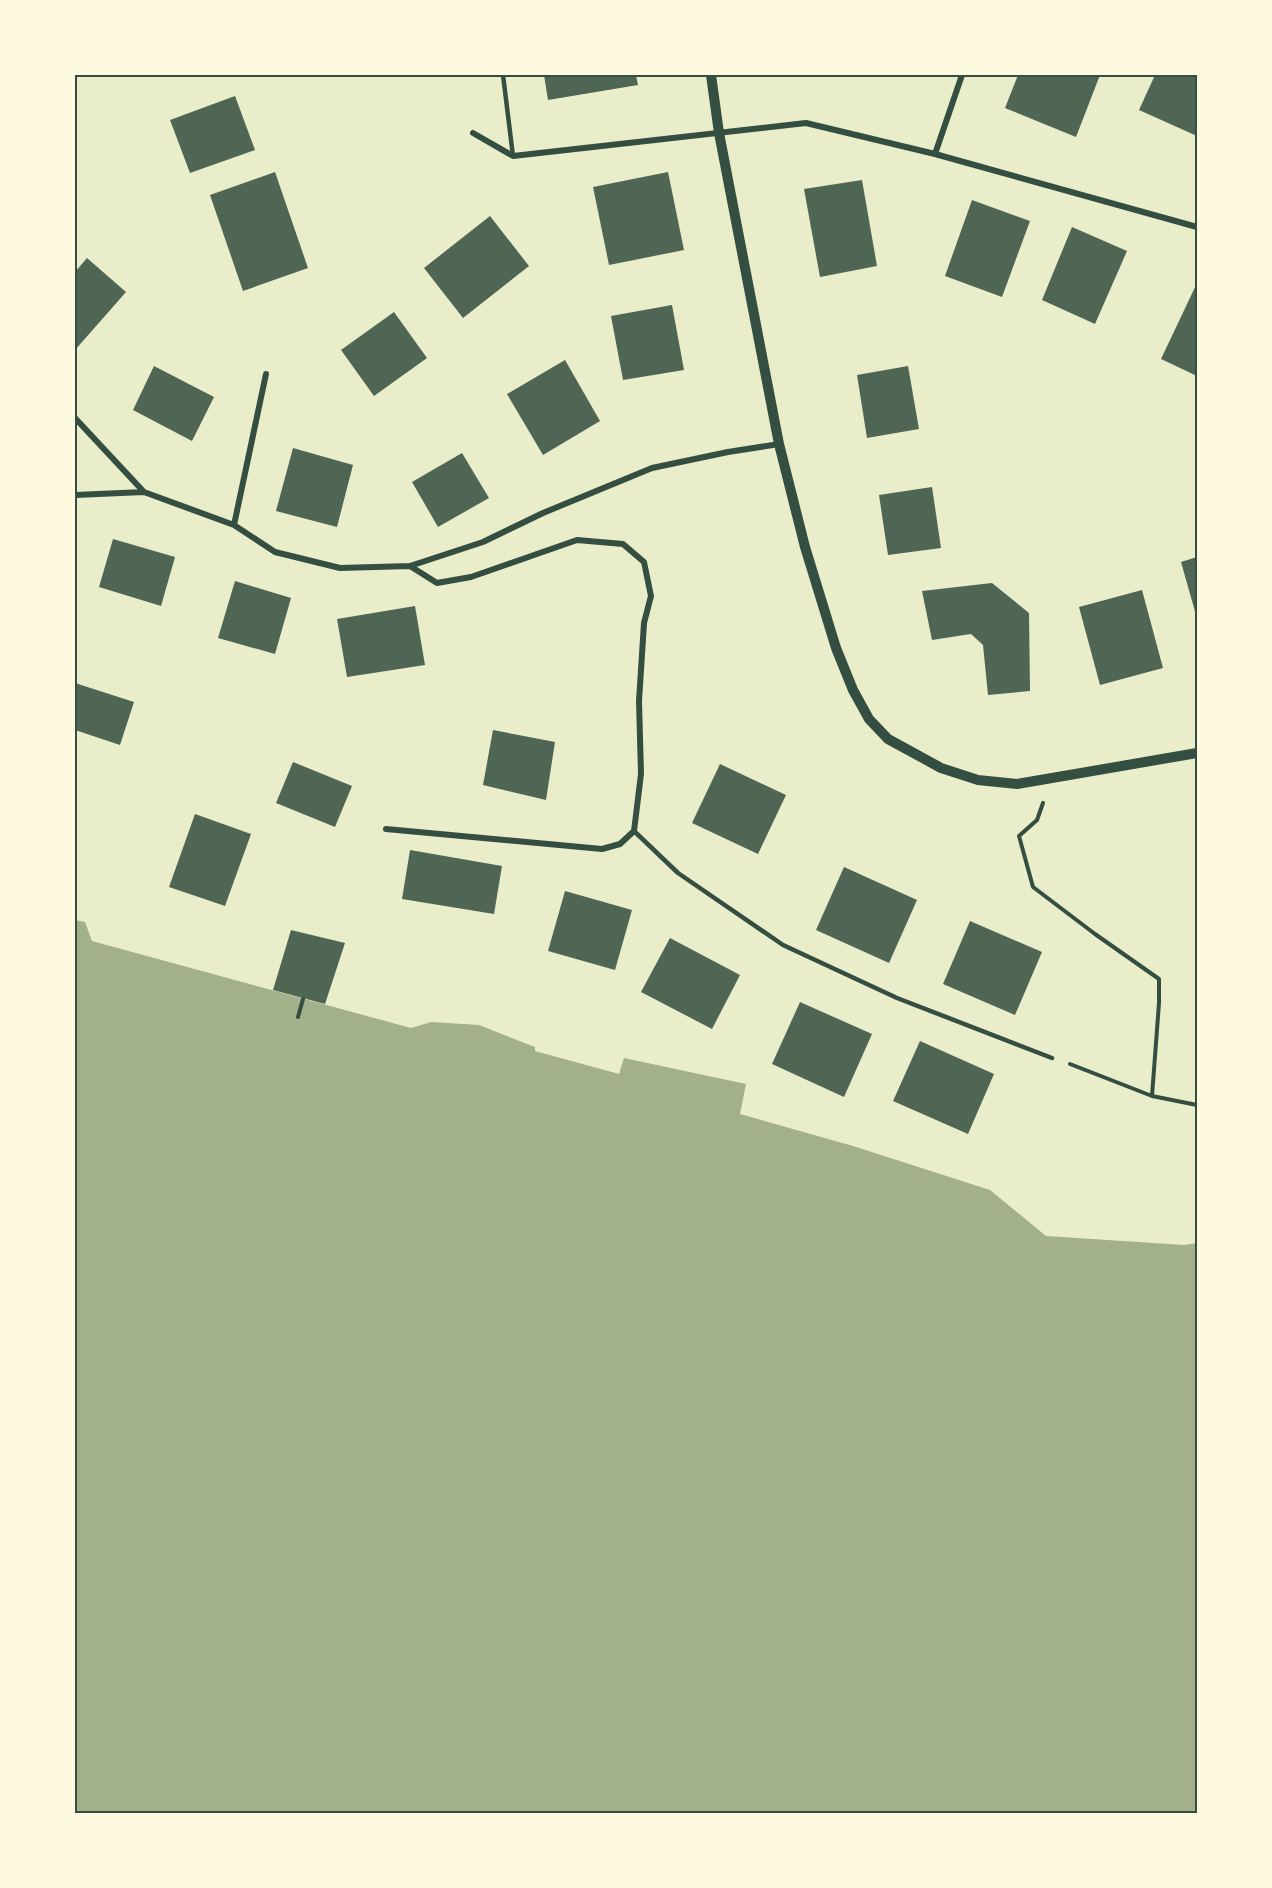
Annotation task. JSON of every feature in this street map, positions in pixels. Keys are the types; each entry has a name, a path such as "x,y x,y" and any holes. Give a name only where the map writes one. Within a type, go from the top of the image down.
{"street":[{"path":"711,75 719,133 779,444 805,547 836,648 853,690 869,719 888,739 916,755 941,768 978,780 1017,784 1197,753"},
{"path":"934,154 962,75"},
{"path":"472,133 513,156 806,123 934,154 1197,226"},
{"path":"234,525 266,374"},
{"path":"75,418 144,492"},
{"path":"75,495 144,492 234,525 275,552 340,568 410,566 483,542 543,513 652,468 779,444"},
{"path":"386,829 602,849 620,844 634,831 641,774 639,701 644,623 651,596 644,562 623,544 577,540 471,577 437,583 410,566"}],"lane":[{"path":"503,75 513,156"},
{"path":"634,831 678,873 783,945 897,998 1052,1058"}],"path":[{"path":"1053,777 1037,820 1019,836 1034,887 1159,980 1152,1096"},
{"path":"298,1017 303,999"},
{"path":"1052,1058 1152,1096 1197,1105"}],"shaded area":[{"path":"75,920 85,922 92,941 411,1028 431,1022 479,1025 535,1047 535,1051 619,1074 624,1058 746,1084 740,1114 853,1146 990,1190 1046,1236 1184,1245 1197,1243 1197,1813 75,1813"}],"building":[{"path":"544,75 636,75 638,85 548,100"},
{"path":"1018,75 1100,75 1076,137 1005,108"},
{"path":"1155,75 1197,75 1197,136 1139,110"},
{"path":"235,96 255,150 190,173 170,120"},
{"path":"275,172 308,268 243,291 210,195"},
{"path":"668,172 684,250 609,265 593,187"},
{"path":"862,180 877,266 820,277 804,189"},
{"path":"972,200 1030,221 1002,297 945,276"},
{"path":"490,216 529,266 463,318 424,268"},
{"path":"1072,227 1127,251 1095,324 1042,300"},
{"path":"87,258 126,292 75,350 75,272"},
{"path":"1197,283 1197,376 1161,359"},
{"path":"672,305 684,370 623,380 611,316"},
{"path":"394,312 427,358 374,396 341,350"},
{"path":"565,360 600,421 543,455 507,394"},
{"path":"154,366 214,397 192,441 133,410"},
{"path":"908,366 919,429 867,438 857,375"},
{"path":"293,448 353,465 337,527 276,511"},
{"path":"462,453 489,498 438,527 412,482"},
{"path":"932,487 941,548 888,555 879,495"},
{"path":"113,539 175,557 161,606 99,587"},
{"path":"1197,557 1197,615 1196,615 1181,562"},
{"path":"235,581 291,598 275,654 218,638"},
{"path":"992,583 1029,613 1030,691 988,695 983,645 971,634 932,640 922,591"},
{"path":"1142,590 1163,668 1100,685 1079,607"},
{"path":"415,606 425,665 347,677 337,619"},
{"path":"75,683 134,702 120,745 75,730"},
{"path":"493,730 555,742 546,800 483,785"},
{"path":"293,762 352,786 335,827 276,803"},
{"path":"720,764 786,795 758,854 692,823"},
{"path":"195,814 251,834 225,906 169,887"},
{"path":"410,850 502,866 494,914 402,899"},
{"path":"844,867 917,900 889,963 816,930"},
{"path":"565,891 632,910 615,970 548,951"},
{"path":"970,921 1042,952 1015,1015 943,984"},
{"path":"291,930 345,943 325,1004 273,990"},
{"path":"670,938 740,975 712,1029 641,992"},
{"path":"800,1002 872,1034 844,1097 772,1064"},
{"path":"920,1041 994,1074 968,1134 893,1101"}]}
